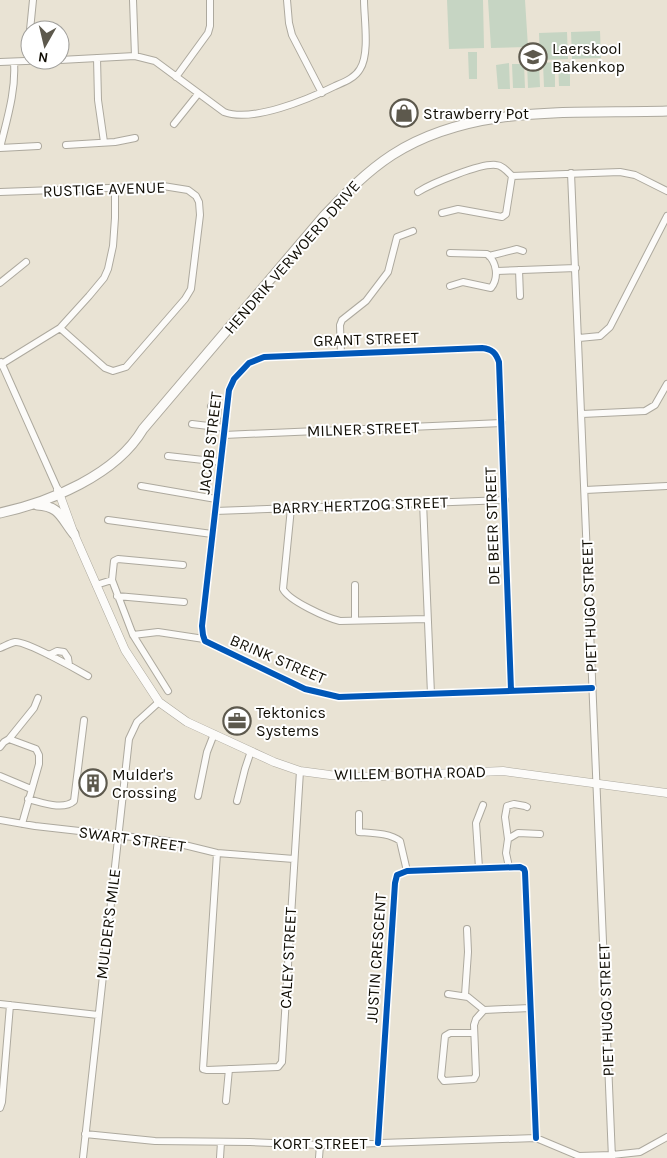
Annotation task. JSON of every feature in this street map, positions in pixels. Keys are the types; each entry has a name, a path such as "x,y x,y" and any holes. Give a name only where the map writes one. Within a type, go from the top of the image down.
{"main road":[{"name":"HENDRIK VERWOERD DRIVE","path":"619,111 667,107"},
{"name":"HENDRIK VERWOERD DRIVE","path":"0,513 30,505 59,492 98,473 118,458 137,438 324,216 356,182 394,154 425,138 456,126 483,120 519,115 619,111 667,112"},
{"name":"HENDRIK VERWOERD DRIVE","path":"0,508 59,492"},
{"path":"30,505 53,507 74,534"}],"street":[{"path":"31,20 33,0"},
{"path":"133,0 135,56"},
{"path":"176,77 208,33 210,26 210,0"},
{"path":"287,0 292,36 322,93"},
{"path":"70,59 135,56 155,61 224,112 239,115 270,111 322,93 350,78 362,67 366,49 364,0"},
{"path":"97,58 98,100 104,142"},
{"path":"0,62 20,61"},
{"path":"14,62 15,81 0,148 38,146"},
{"path":"174,124 198,94"},
{"path":"66,145 115,142 134,138"},
{"path":"418,192 447,179 489,165 500,166 512,176 620,172 635,175 667,191"},
{"name":"PIET HUGO STREET","path":"571,173 612,1157"},
{"path":"442,213 458,209 502,217 506,214 512,176"},
{"name":"RUSTIGE AVENUE","path":"0,192 174,186 188,190 200,202 190,293 130,362 121,369 105,368 60,328"},
{"path":"59,492 1,363 60,328 89,296 108,269 113,246 114,188"},
{"path":"579,338 600,336 610,327 667,216"},
{"path":"341,354 340,325 342,320 366,301 388,272 397,237 412,231"},
{"path":"450,253 483,254 489,256 517,249 523,251"},
{"path":"450,286 463,282 491,288 494,286 497,271 489,256"},
{"path":"0,283 26,262"},
{"path":"497,271 576,268"},
{"path":"519,270 520,296"},
{"name":"GRANT STREET","path":"234,380 259,358 482,348 492,350 499,362"},
{"name":"DE BEER STREET","path":"499,362 511,690"},
{"name":"JACOB STREET","path":"215,511 224,431 230,390 234,380"},
{"path":"582,414 645,411 655,405 667,384"},
{"path":"210,406 218,409 216,427"},
{"name":"MILNER STREET","path":"192,424 216,427 224,431 502,423"},
{"path":"168,456 221,462"},
{"path":"141,486 216,499"},
{"path":"585,490 667,486"},
{"name":"WILLEM BOTHA ROAD","path":"59,492 74,534 125,650 159,702 187,722 300,771 330,776 358,777 500,770 667,793"},
{"name":"BARRY HERTZOG STREET","path":"215,511 505,500"},
{"path":"423,502 431,694"},
{"path":"291,508 284,592 292,598 340,621 428,619"},
{"path":"133,636 158,632 204,639 202,626 215,511"},
{"path":"108,520 212,534"},
{"path":"168,691 133,636 112,580 112,565 118,559 184,565"},
{"path":"96,585 112,580"},
{"path":"355,585 355,620"},
{"path":"118,596 184,602"},
{"name":"BRINK STREET","path":"204,639 208,644 305,689 320,694 348,697 592,688"},
{"path":"0,648 13,642 20,642 49,655 57,651 64,652 69,665 88,676"},
{"path":"0,747 9,739 34,708 38,698"},
{"name":"MULDER'S MILE","path":"83,1158 122,796 131,732 142,716 159,702"},
{"path":"28,799 62,806 74,801 84,720"},
{"path":"198,796 207,752 214,734"},
{"path":"9,739 36,749 39,752 38,764 22,824"},
{"path":"237,801 251,751"},
{"name":"CALEY STREET","path":"217,854 203,1070 275,1068 281,1066 282,1063 300,771"},
{"path":"0,776 31,789"},
{"path":"509,867 506,853 508,839 505,817 507,806 514,804 527,807"},
{"path":"480,868 476,823 483,806"},
{"path":"360,814 359,832 381,834 400,841 406,871 509,867 520,867 525,870 536,1138"},
{"name":"SWART STREET","path":"0,820 168,841 217,854 294,858"},
{"path":"508,839 518,833 540,834"},
{"name":"JUSTIN CRESCENT","path":"378,1143 395,883 397,875 406,871"},
{"path":"465,995 468,946 467,929"},
{"path":"448,994 465,995 484,1010 530,1008"},
{"path":"0,1004 98,1015"},
{"path":"0,1108 10,1005"},
{"path":"474,1034 450,1033 446,1036 442,1080 474,1079 476,1076 474,1034 476,1020 484,1010"},
{"path":"226,1101 229,1068"},
{"name":"KORT STREET","path":"86,1134 155,1141 320,1145 536,1138 576,1155 612,1157 642,1151 667,1136"},
{"path":"220,1158 221,1142"},
{"path":"319,1158 320,1145"}],"green space":[{"path":"447,0 483,0 484,48 449,49"},
{"path":"488,0 525,0 528,47 491,48"},
{"path":"600,31 601,58 572,59 571,32"},
{"path":"567,32 568,59 540,60 539,33"},
{"path":"468,52 477,52 477,79 469,79"},
{"path":"555,62 555,87 544,87 543,63"},
{"path":"558,62 570,62 570,86 559,86"},
{"path":"509,63 510,89 498,89 496,65"},
{"path":"527,63 539,63 540,87 528,88"},
{"path":"512,64 524,64 525,88 513,88"}],"cycle path":[{"path":"511,690 499,362 495,354 491,350 482,348 264,357 249,363 234,379 229,390 202,626 205,641 305,689 339,697 592,688"},
{"path":"378,1143 397,875 407,871 520,867 525,872 536,1138"}],"place":[{"name":"Laerskool Bakenkop","path":"533,57"},
{"name":"Strawberry Pot","path":"404,113"},
{"name":"Tektonics Systems","path":"237,721"},
{"name":"Mulder's Crossing","path":"93,783"}]}
